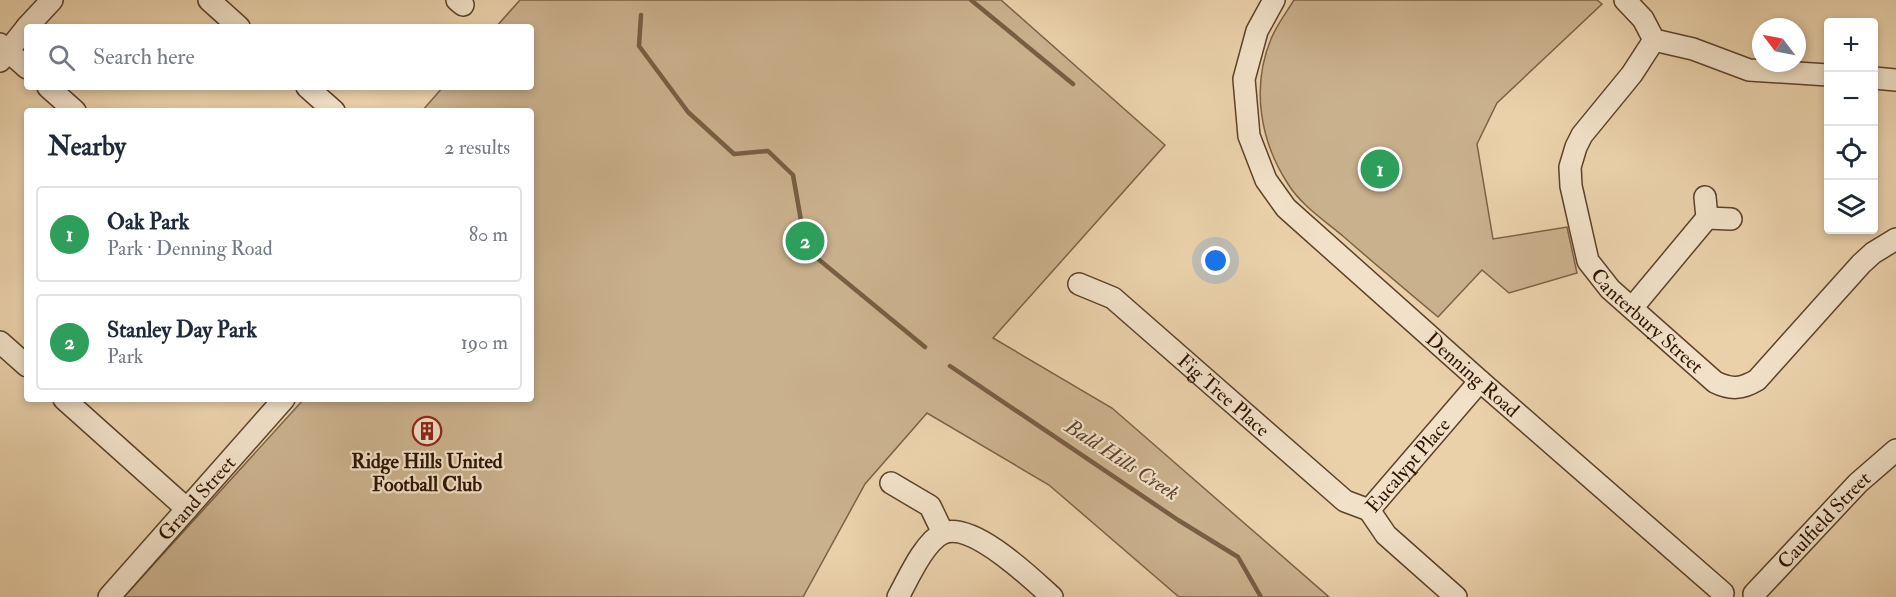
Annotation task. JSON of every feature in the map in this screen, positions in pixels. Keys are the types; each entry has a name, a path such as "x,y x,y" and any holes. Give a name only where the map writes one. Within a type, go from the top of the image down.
{"street":[{"path":"30,24 52,0"},
{"path":"209,0 236,24"},
{"name":"Denning Road","path":"1274,0 1257,32 1244,79 1249,136 1266,180 1286,208 1722,595 1735,588 1749,590 1755,595"},
{"path":"1625,0 1643,19 1654,40 1693,49 1749,70 1824,75"},
{"path":"24,30 3,52 24,66"},
{"name":"Canterbury Street","path":"1654,40 1632,74 1582,135 1570,167 1571,186 1588,261 1610,289 1715,382 1724,387 1736,388 1747,386 1757,380 1861,264 1873,253 1896,239"},
{"path":"1878,78 1896,80"},
{"path":"51,90 72,108"},
{"path":"310,90 331,108"},
{"path":"1632,308 1707,218 1705,197"},
{"path":"1707,218 1731,219"},
{"name":"Fig Tree Place","path":"1079,284 1113,298 1345,501 1369,510"},
{"path":"0,342 24,363"},
{"name":"Eucalypt Place","path":"1456,597 1386,536 1369,510 1480,381"},
{"path":"67,402 187,508"},
{"name":"Grand Street","path":"109,597 281,402"},
{"name":"Caulfield Street","path":"1755,595 1858,483 1896,450"},
{"path":"891,483 930,506 944,533"},
{"path":"898,597 922,552 944,533 960,532 997,549 1052,597"}],"shaded area":[{"path":"520,0 1001,0 1165,145 993,338 1112,408 1329,597 1179,597 1049,485 927,413 865,484 803,597 124,597 301,402 534,402 534,108 425,108 440,90 534,90 534,24 499,24"},
{"path":"1294,0 1597,0 1602,4 1497,103 1477,144 1493,239 1567,227 1577,273 1509,293 1482,270 1438,317 1306,206 1293,192 1278,167 1265,132 1261,113 1261,76 1265,57 1278,24"}],"waterway":[{"path":"971,0 1073,84"},
{"name":"Bald Hills Creek","path":"641,15 639,46 688,112 734,154 768,151 793,175 806,249 925,347"},
{"name":"Bald Hills Creek","path":"950,366 1178,520 1238,557 1261,597"}],"place":[{"name":"Oak Park","path":"1380,169"},
{"name":"Stanley Day Park","path":"805,241"},
{"name":"Ridge Hills United Football Club","path":"427,431"}]}
